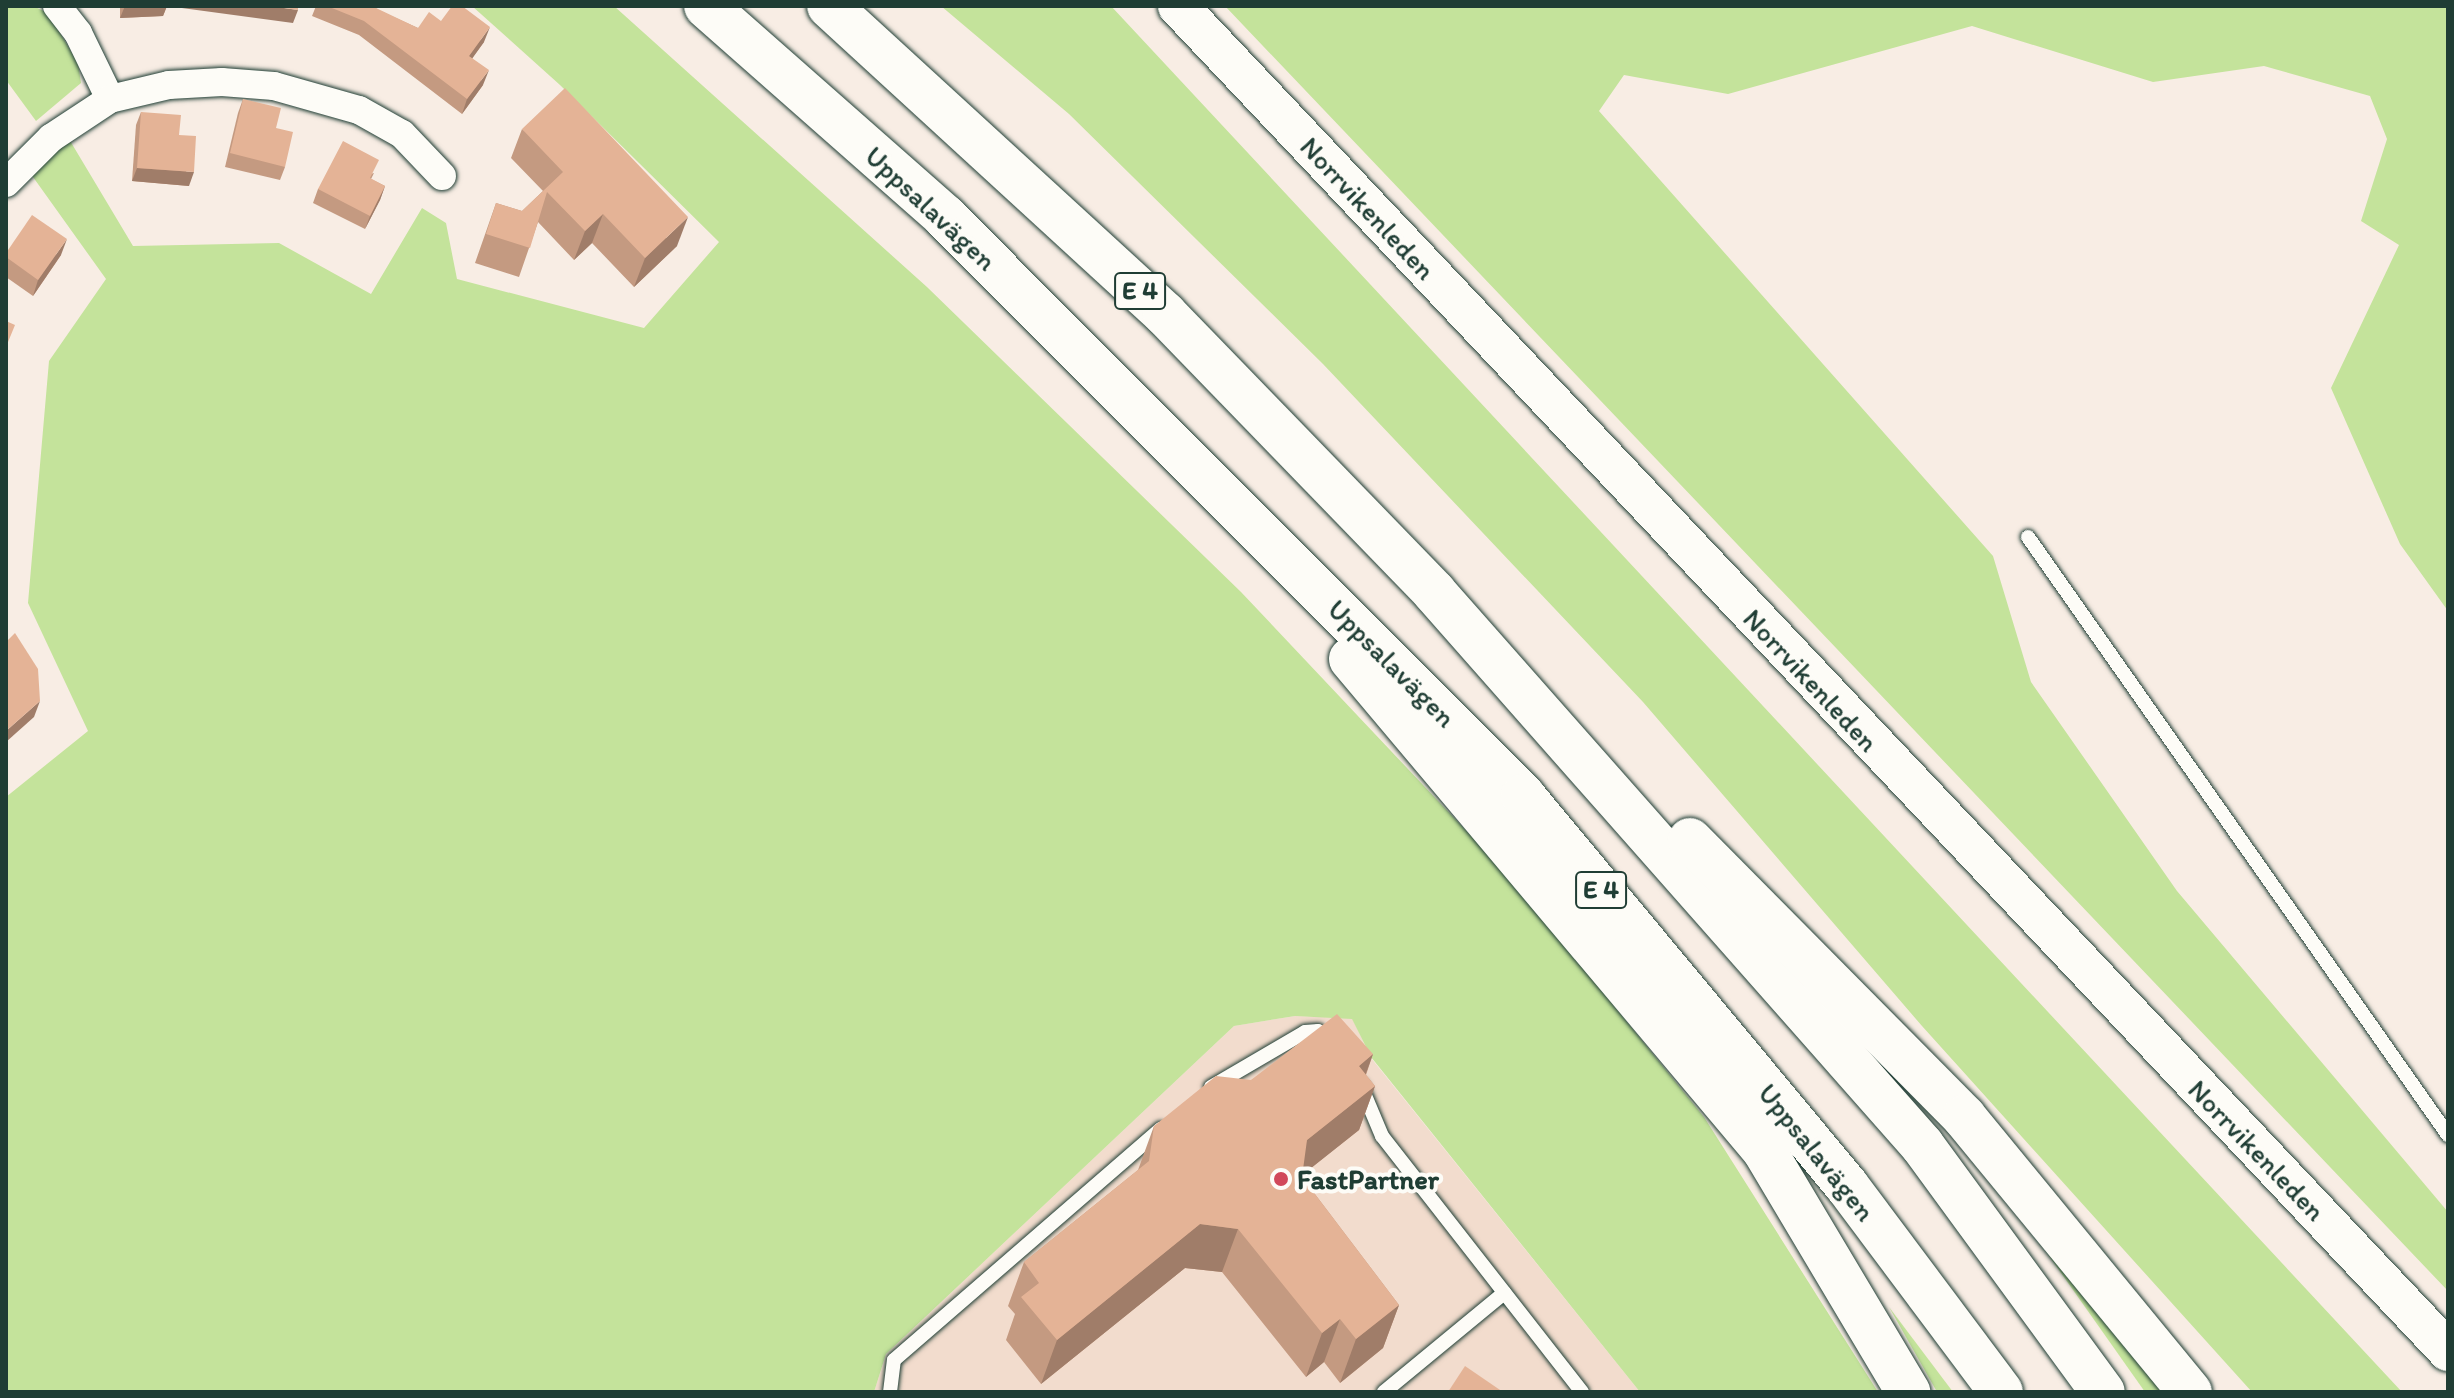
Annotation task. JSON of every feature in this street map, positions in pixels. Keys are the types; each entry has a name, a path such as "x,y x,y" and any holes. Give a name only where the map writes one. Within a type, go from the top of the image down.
{"highway":[{"name":"Uppsalavägen","path":"706,6 945,217 1523,796 1847,1186 2001,1392"},
{"name":"E 4","path":"829,6 1165,314 1434,592 1922,1145 2103,1392"},
{"path":"1157,427 1764,1150 1908,1392"},
{"path":"1434,592 1614,764 1964,1117 2190,1392"}],"main road":[{"name":"Norrvikenleden","path":"1178,6 2448,1351"}],"street":[{"path":"57,6 78,33 110,99"},
{"path":"6,183 51,138 110,99 169,85 222,82 318,95 402,134 442,176"}],"lane":[{"path":"2028,537 2448,1135"},
{"path":"1202,1095 1305,1032 1318,1031 1366,1092 1382,1136 1582,1392"},
{"path":"890,1392 894,1360 1178,1115"},
{"path":"1384,1392 1504,1293"}],"shaded area":[{"path":"1295,1016 1352,1018 1371,1058 1640,1392 874,1392 886,1354 1234,1026"}],"green space":[{"path":"6,6 33,6 48,13 78,63 81,83 36,121 6,80"},
{"path":"472,6 614,6 927,287 1241,592 1507,874 1704,1117 1878,1392 1640,1392 1371,1057 1352,1019 1295,1016 1234,1026 886,1354 874,1392 6,1392 6,797 88,731 28,603 49,361 106,279 28,170 66,134 133,246 279,243 371,294 422,208 446,223 457,279 644,328 719,242 560,85"},
{"path":"941,6 1111,6 2402,1392 2252,1392 1922,1026 1643,702 1323,364 1069,114"},
{"path":"1225,6 2448,6 2448,611 2400,544 2331,388 2399,245 2361,221 2387,139 2370,96 2264,66 2153,82 1972,26 1728,94 1624,75 1599,111 1993,556 2031,682 2177,891 2448,1212 2448,1291"},
{"path":"2018,1212 2166,1392 2145,1392"},
{"path":"1889,1307 1953,1392 1937,1392"}],"building":[{"path":"270,6 298,6 298,10"},
{"path":"327,6 377,6 418,28 429,12 441,21 452,6 462,6 490,27 469,56 489,70 467,99 364,21"},
{"path":"565,88 688,217 645,258 603,214 585,231 547,192 530,248 486,234 496,203 522,211 563,172 522,129"},
{"path":"243,99 281,108 276,128 293,132 285,167 230,153"},
{"path":"141,112 181,115 179,135 196,136 194,172 137,168"},
{"path":"343,141 379,160 370,178 385,186 370,216 318,189"},
{"path":"32,215 67,239 38,280 6,257"},
{"path":"6,321 15,325 6,347"},
{"path":"15,633 38,669 40,701 6,731 6,642"},
{"path":"1337,1014 1373,1054 1359,1066 1375,1086 1307,1140 1302,1177 1399,1305 1356,1339 1340,1319 1322,1333 1238,1229 1200,1224 1057,1340 1021,1297 1039,1283 1024,1262 1149,1161 1154,1126 1216,1076 1251,1080"},
{"path":"1465,1366 1503,1392 1448,1392"}],"place":[{"name":"FastPartner","path":"1281,1179"}]}
